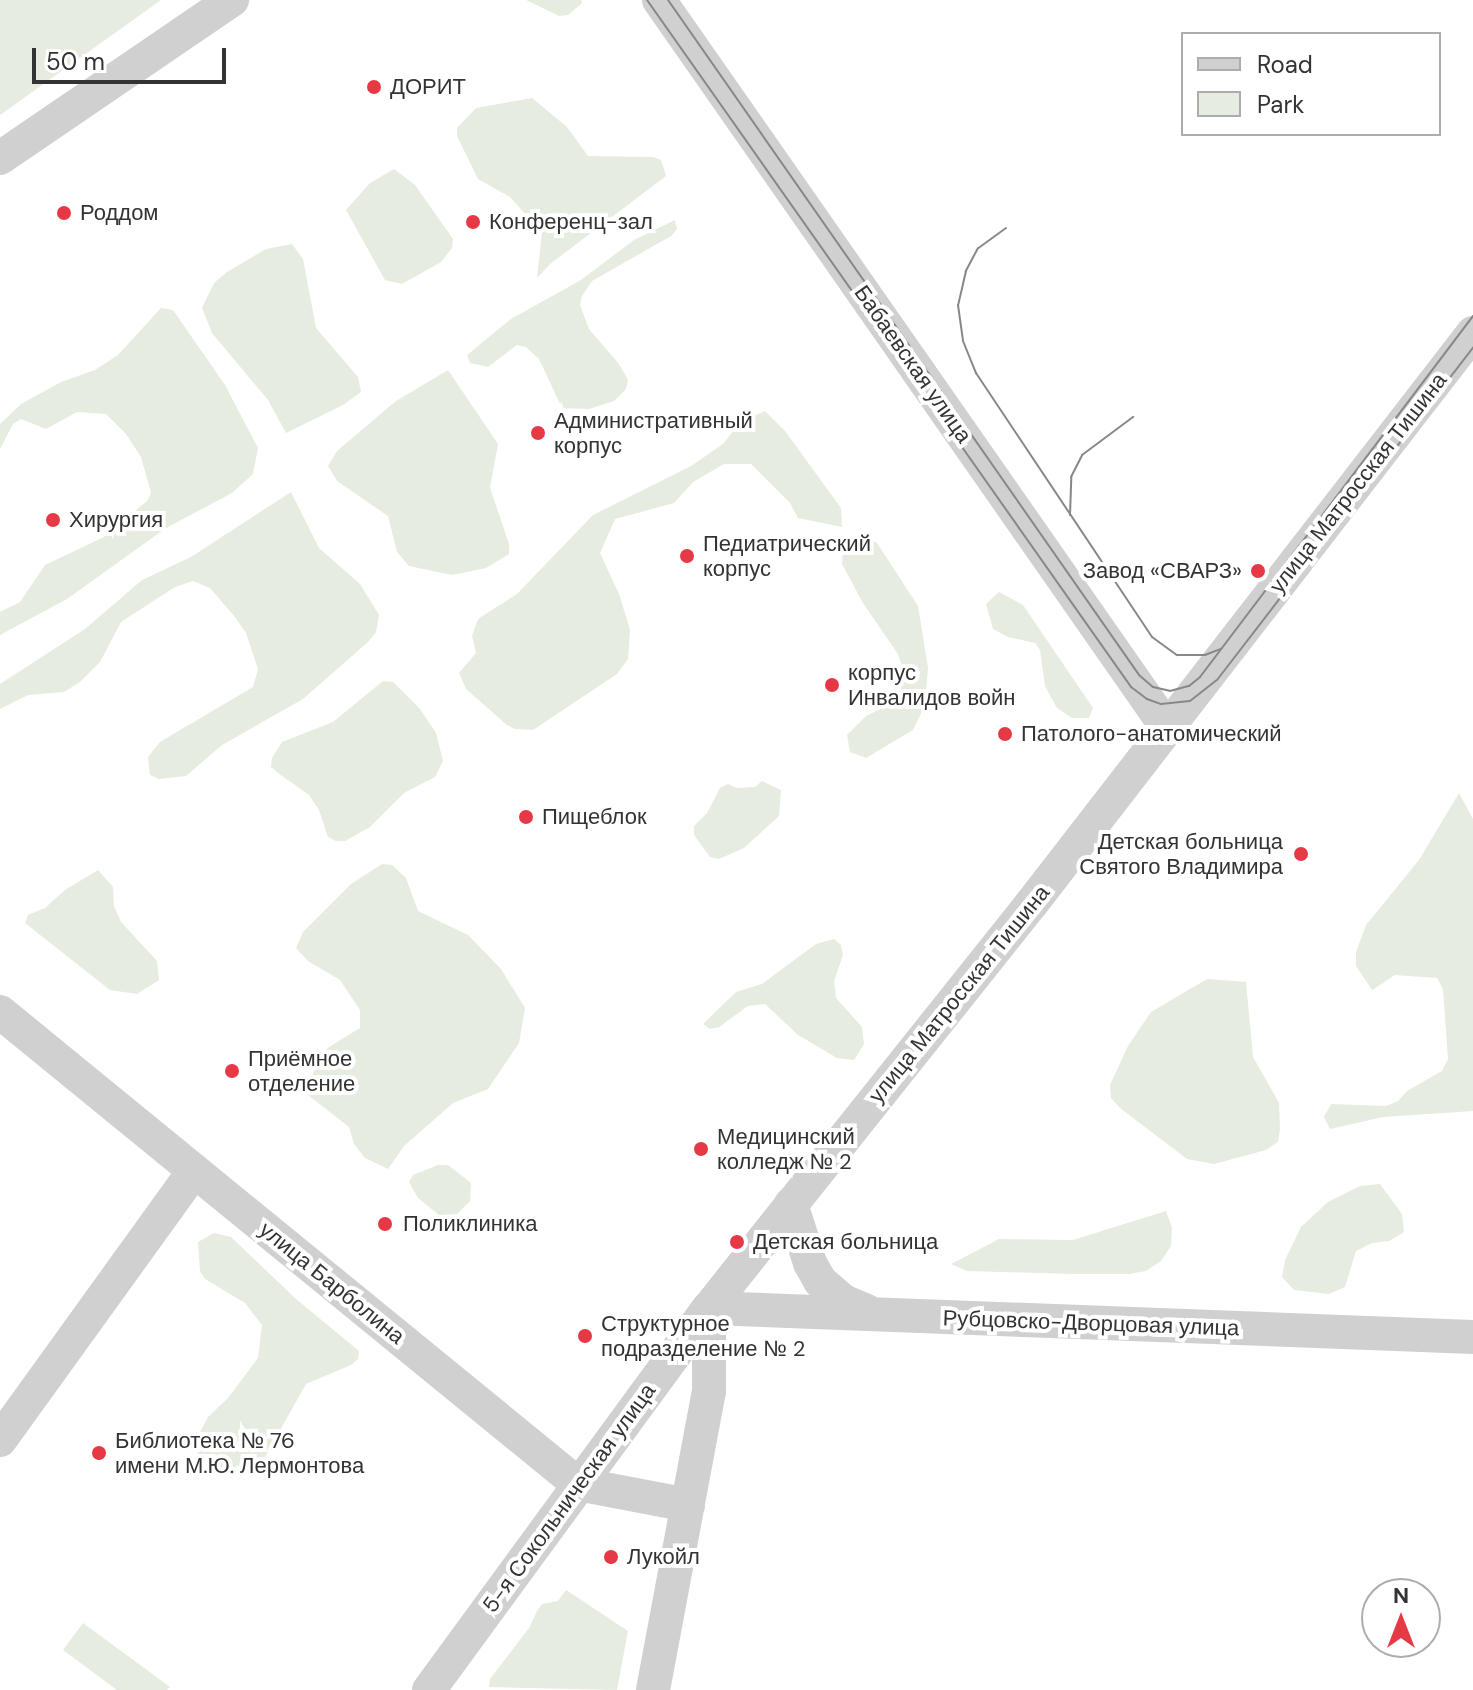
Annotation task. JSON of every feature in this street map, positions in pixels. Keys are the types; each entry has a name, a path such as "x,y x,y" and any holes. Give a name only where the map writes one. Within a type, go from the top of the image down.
{"street":[{"path":"0,158 232,0"},
{"name":"Бабаевская улица","path":"659,0 1168,729"},
{"name":"улица Матросская Тишина","path":"709,1308 1168,729 1473,333"},
{"name":"улица Барболина","path":"0,1012 578,1484 688,1505"},
{"path":"0,1440 194,1171"},
{"path":"791,1204 810,1263 820,1281 843,1301 877,1314"},
{"path":"653,1690 709,1392 709,1308"},
{"name":"5-я Сокольническая улица","path":"429,1690 709,1308"},
{"name":"Рубцовско-Дворцовая улица","path":"709,1308 1473,1337"}],"green space":[{"path":"0,0 161,0 0,115"},
{"path":"526,0 581,0 582,3 568,15 559,16"},
{"path":"532,98 567,127 588,156 653,157 661,160 666,176 550,264 537,278 542,233 510,197 478,179 457,136 457,128 476,108"},
{"path":"394,169 415,185 453,239 452,248 441,262 402,284 385,280 346,210 370,183"},
{"path":"675,220 677,229 671,236 592,281 582,296 580,305 589,329 619,364 628,380 626,389 614,401 589,409 562,408 539,359 526,347 517,345 488,367 470,363 467,355 511,319 581,280 634,240"},
{"path":"292,244 303,259 316,328 358,377 361,392 343,405 286,433 268,400 212,333 202,308 214,283 227,272 266,249"},
{"path":"161,308 173,310 225,385 258,448 253,474 232,493 166,528 67,599 0,635 0,612 20,602 45,565 104,537 147,501 151,493 141,457 126,434 106,414 77,412 46,429 21,419 13,424 0,449 0,424 21,404 61,382 95,370 118,355"},
{"path":"448,370 498,444 490,488 509,544 509,554 486,568 452,575 409,566 397,552 388,516 337,481 328,466 337,451 396,401"},
{"path":"765,411 785,431 841,508 842,527 798,518 790,503 751,464 724,464 693,482 674,503 615,519 600,553 619,594 630,630 628,659 617,674 533,730 515,729 507,725 466,689 459,673 476,653 472,636 478,619 517,594 593,515 691,466 723,444 740,422"},
{"path":"291,492 319,548 360,584 379,615 376,632 368,642 303,699 222,745 186,776 159,779 150,775 148,757 160,742 253,687 258,669 246,633 235,617 210,588 193,581 175,587 121,622 100,662 80,682 64,692 28,695 0,709 0,684 85,629 142,580 191,557"},
{"path":"869,539 877,543 918,606 928,668 925,705 913,730 866,758 850,752 847,735 866,716 883,708 906,680 898,654 863,603 842,564 843,546"},
{"path":"999,592 1023,605 1093,708 1089,718 1072,718 1057,708 1045,686 1040,650 1035,643 1008,637 993,629 986,604"},
{"path":"383,681 393,682 420,709 436,733 443,761 435,777 404,793 370,827 345,841 336,841 328,837 319,810 309,795 271,767 272,758 282,742 333,722"},
{"path":"762,781 781,790 779,816 744,848 719,859 710,857 694,835 694,826 707,813 720,788 728,784 737,788 755,787"},
{"path":"1459,793 1473,819 1473,1111 1383,1117 1330,1129 1324,1117 1331,1104 1386,1106 1442,1071 1448,1059 1443,989 1437,978 1395,975 1372,990 1356,966 1356,952 1366,925 1419,860"},
{"path":"382,864 392,865 406,878 418,911 468,935 501,969 525,1008 519,1043 488,1089 453,1103 404,1146 388,1169 365,1158 354,1144 349,1127 308,1095 316,1061 329,1047 360,1028 360,1010 340,980 308,961 296,948 303,932 351,884"},
{"path":"98,870 113,887 114,906 121,922 157,961 159,980 137,994 110,990 25,923 28,915 45,908 65,890"},
{"path":"834,939 841,945 843,955 834,981 836,998 862,1027 864,1044 854,1060 837,1058 798,1035 765,1004 748,1006 719,1027 710,1029 703,1024 736,992 762,984 816,944"},
{"path":"1207,979 1246,982 1253,1057 1279,1103 1280,1129 1278,1142 1266,1150 1214,1164 1187,1159 1120,1108 1111,1098 1110,1085 1128,1046 1151,1012"},
{"path":"438,1165 448,1165 471,1183 470,1201 457,1214 439,1215 418,1198 409,1182 413,1175"},
{"path":"1380,1184 1402,1214 1404,1232 1389,1241 1372,1243 1356,1251 1345,1287 1329,1294 1294,1290 1282,1277 1285,1260 1301,1227 1328,1202 1360,1186"},
{"path":"1166,1211 1172,1228 1171,1246 1161,1261 1146,1271 1074,1274 967,1271 951,1264 999,1239 1073,1240"},
{"path":"214,1233 231,1237 296,1299 359,1351 358,1359 351,1365 306,1384 265,1457 251,1469 233,1475 224,1475 199,1460 195,1442 208,1417 228,1398 258,1358 262,1325 245,1303 205,1279 200,1271 198,1242"},
{"path":"566,1590 628,1631 617,1690 489,1687 490,1679 529,1628 542,1604 558,1601"},
{"path":"83,1623 170,1687 167,1690 117,1690 63,1650"}],"tram line":[{"path":"647,0 1131,687 1147,699 1161,704 1190,701 1217,680 1473,347"},
{"path":"668,0 1139,675 1153,687 1170,691 1189,686 1200,677 1473,316"},
{"path":"1006,228 978,248 966,271 958,305 963,341 976,373 1152,637 1177,655 1205,655 1221,649"},
{"path":"1070,515 1071,477 1082,455 1133,417"}],"place":[{"name":"ДОРИТ","path":"374,87"},
{"name":"Роддом","path":"64,213"},
{"name":"Конференц-зал","path":"473,222"},
{"name":"Административный корпус","path":"538,433"},
{"name":"Хирургия","path":"53,520"},
{"name":"Педиатрический корпус","path":"687,556"},
{"name":"Завод «СВАРЗ»","path":"1258,571"},
{"name":"корпус Инвалидов войн","path":"832,685"},
{"name":"Патолого-анатомический","path":"1005,734"},
{"name":"Пищеблок","path":"526,817"},
{"name":"Детская больница Святого Владимира","path":"1301,854"},
{"name":"Приёмное отделение","path":"232,1071"},
{"name":"Медицинский колледж № 2","path":"701,1149"},
{"name":"Поликлиника","path":"385,1224"},
{"name":"Детская больница","path":"737,1242"},
{"name":"Структурное подразделение № 2","path":"585,1336"},
{"name":"Библиотека № 76 имени М.Ю. Лермонтова","path":"99,1453"},
{"name":"Лукойл","path":"611,1557"}]}
